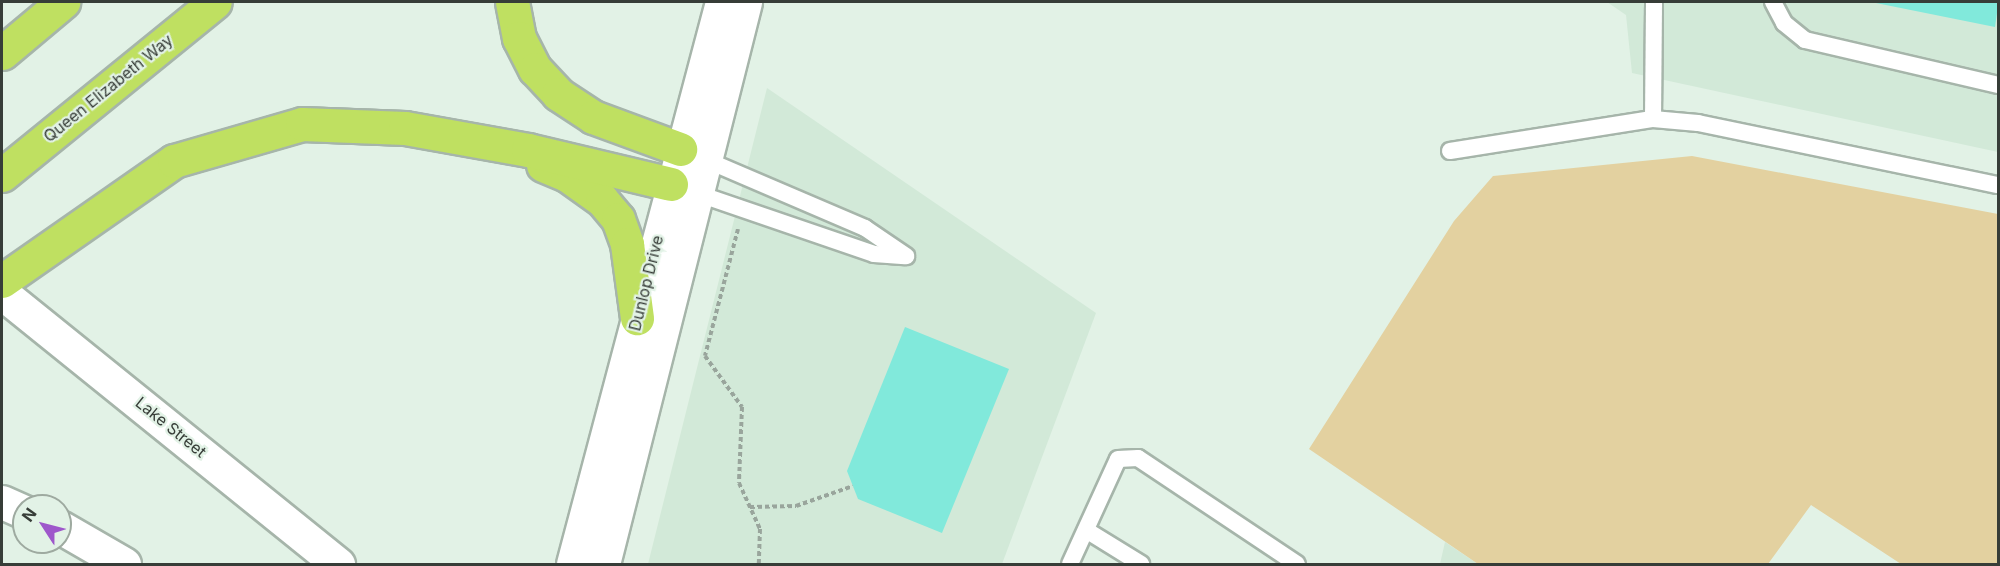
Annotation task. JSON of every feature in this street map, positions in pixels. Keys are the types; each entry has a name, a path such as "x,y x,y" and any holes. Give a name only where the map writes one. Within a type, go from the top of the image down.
{"highway":[{"path":"2,53 63,2"},
{"name":"Queen Elizabeth Way","path":"2,175 215,2"},
{"path":"512,2 519,38 535,69 558,94 611,125 692,154"},
{"path":"2,281 185,158 302,124 405,128 486,142 683,189"},
{"path":"486,142 567,175 602,200 618,219 627,244 637,318"}],"street":[{"name":"Dunlop Drive","path":"603,564 692,154 722,2"},
{"name":"Dunlop Drive","path":"692,154 745,2"},
{"name":"Dunlop Drive","path":"573,564 637,318 683,189"},
{"name":"Lake Street","path":"2,293 45,324 338,564"},
{"path":"72,534 124,564"}],"lane":[{"path":"1653,119 1654,2"},
{"path":"1773,2 1784,22 1805,40 1998,85"},
{"path":"1450,152 1653,119 1698,123 1998,185"},
{"path":"683,189 874,254 906,256 865,228 692,154"},
{"path":"1070,564 1118,459 1137,458 1297,564"},
{"path":"1086,530 1141,564"}],"path":[{"path":"743,211 705,356 742,407 739,483 760,529 759,564"},
{"path":"750,507 796,506 852,486"}],"shaded area":[{"path":"1607,2 1998,2 1998,152 1632,73 1626,15"},
{"path":"767,88 1096,313 1002,564 648,564"},
{"path":"1692,156 1998,214 1998,564 1901,564 1811,505 1768,564 1478,564 1309,449 1454,221 1493,176"},
{"path":"1445,542 1478,564 1440,564"}],"building":[{"path":"1871,2 1998,2 1998,6 1995,27"},
{"path":"905,327 1009,369 942,533 858,499 847,471"}]}
